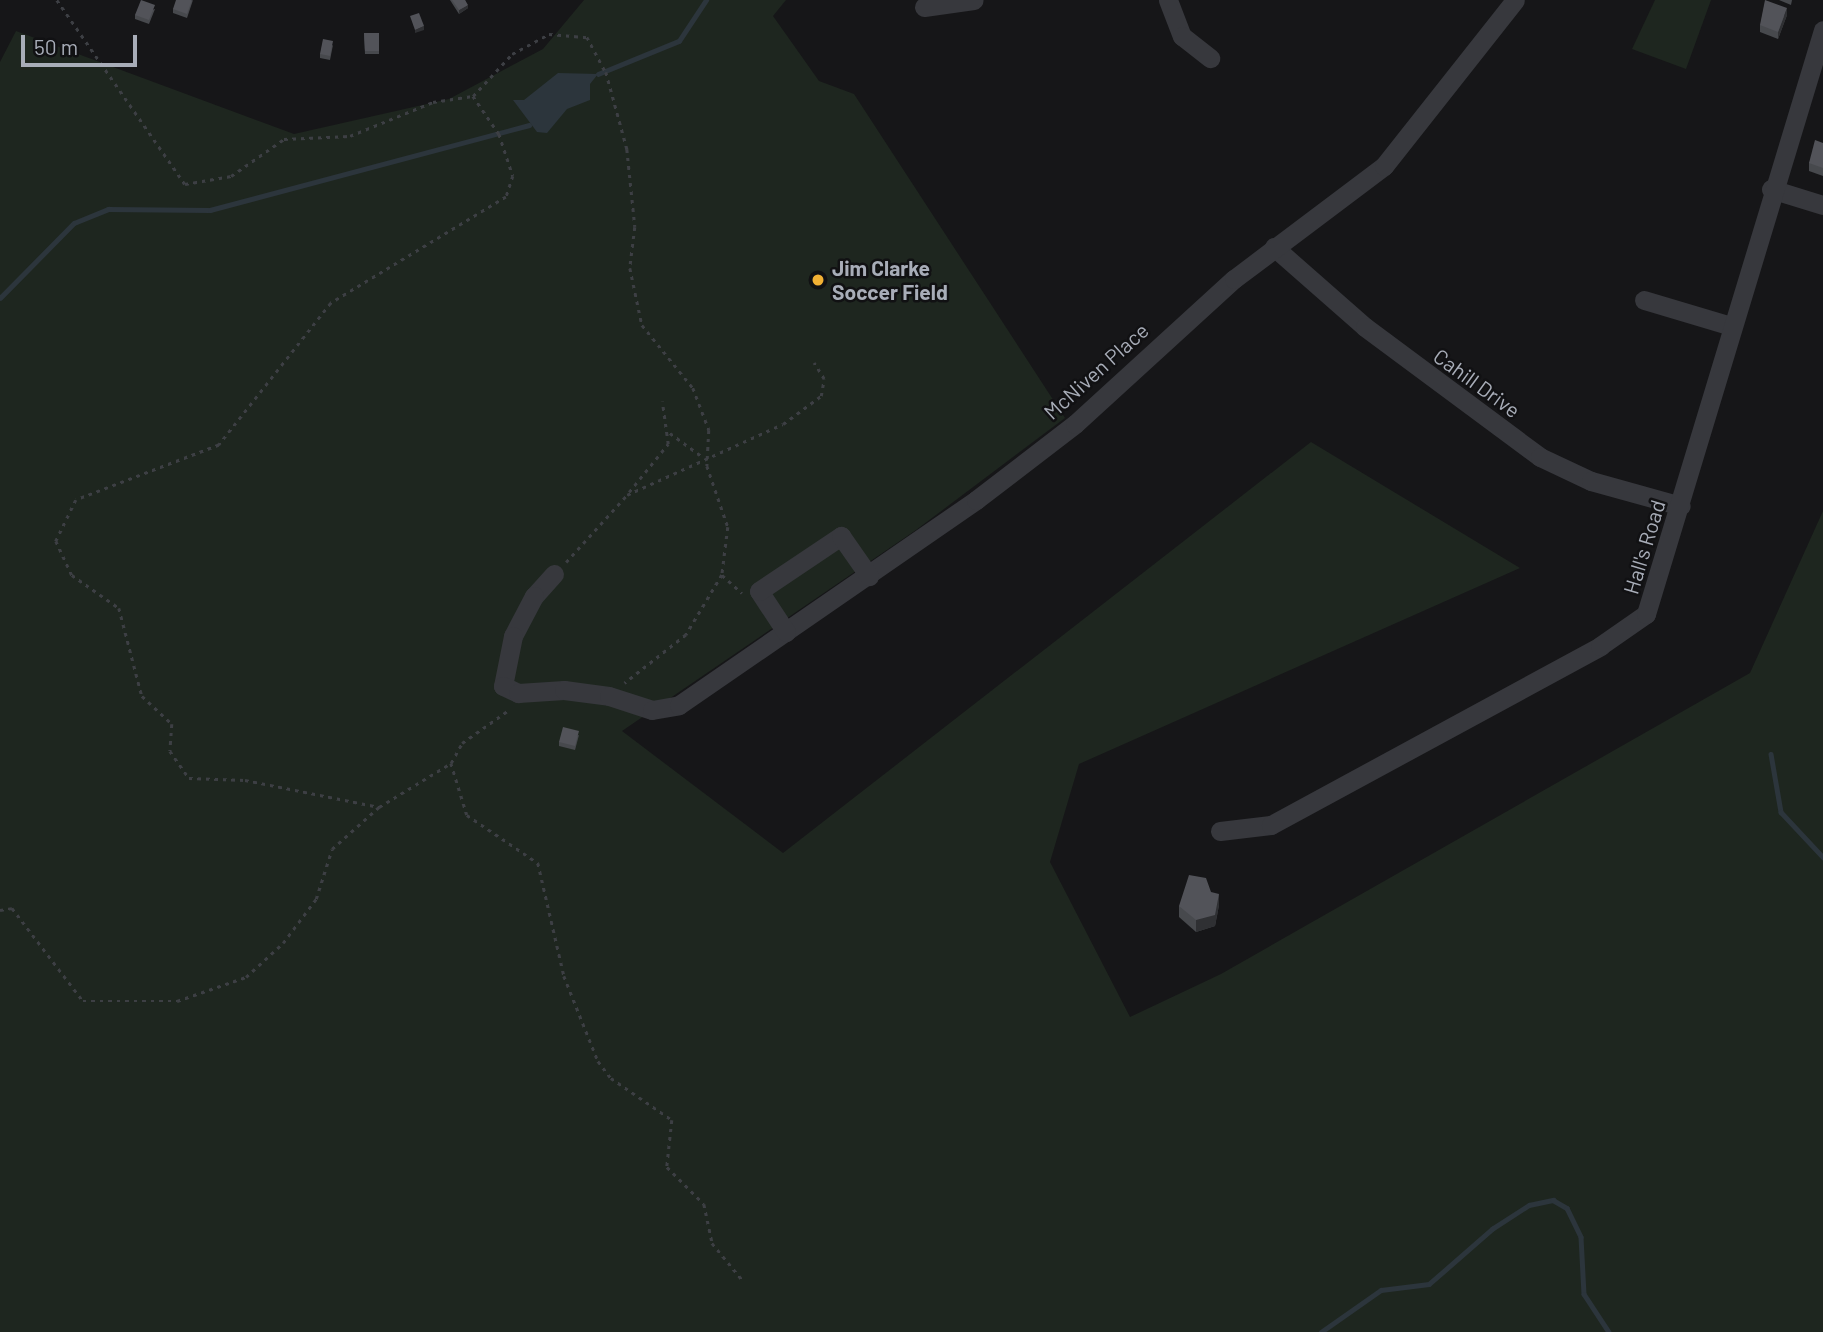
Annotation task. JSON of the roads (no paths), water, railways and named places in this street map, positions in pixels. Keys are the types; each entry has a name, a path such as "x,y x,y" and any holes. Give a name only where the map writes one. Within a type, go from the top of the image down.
{"street":[{"path":"924,7 974,0"},
{"path":"1168,0 1182,36 1210,58"},
{"name":"McNiven Place","path":"554,575 534,596 513,636 503,686 518,693 564,690 609,696 652,710 679,705 869,576 1074,424 1274,247 1402,150 1515,0"},
{"name":"Hall's Road","path":"1220,831 1271,825 1634,626 1654,601 1771,190 1823,30"},
{"path":"1771,190 1823,205"},
{"name":"Cahill Drive","path":"1274,247 1364,327 1540,457 1591,481 1681,506"},
{"path":"1644,300 1731,326"},
{"path":"786,632 759,591 841,536 869,576"}],"waterway":[{"path":"598,74 679,41 706,0"},
{"path":"0,298 74,223 108,209 210,210 529,125"},
{"path":"1771,754 1781,812 1823,857"},
{"path":"1321,1332 1381,1290 1429,1284 1492,1229 1529,1205 1553,1200 1567,1208 1581,1237 1584,1294 1609,1332"}],"place":[{"name":"Jim Clarke Soccer Field","path":"818,280"}]}
